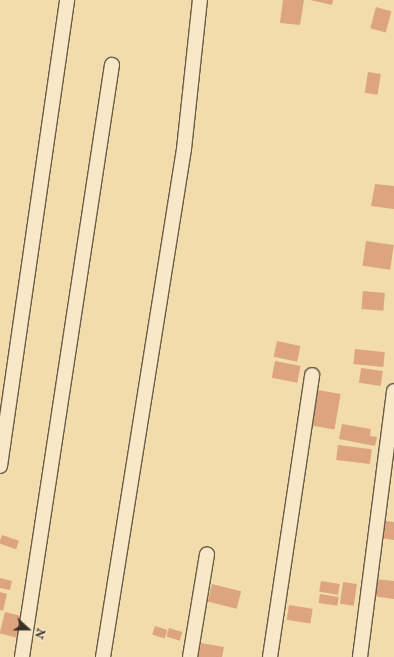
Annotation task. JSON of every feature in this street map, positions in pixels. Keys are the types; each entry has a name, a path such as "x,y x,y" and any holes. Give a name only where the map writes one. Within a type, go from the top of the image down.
{"street":[{"path":"0,466 67,0"},
{"path":"103,657 184,149 200,0"},
{"path":"22,657 112,65"},
{"path":"270,657 312,375"},
{"path":"360,657 394,391"},
{"path":"190,657 207,554"}],"building":[{"path":"283,0 304,0 300,25 280,23"},
{"path":"310,0 333,0 332,5"},
{"path":"376,7 391,11 386,32 370,28"},
{"path":"368,72 381,74 378,95 365,93"},
{"path":"375,184 394,186 394,209 371,206"},
{"path":"366,241 394,245 390,270 363,266"},
{"path":"363,291 385,293 383,311 361,309"},
{"path":"277,341 300,346 297,362 274,357"},
{"path":"355,349 385,352 383,367 353,364"},
{"path":"275,361 301,366 297,383 272,378"},
{"path":"361,368 383,371 381,386 359,383"},
{"path":"318,390 341,394 334,429 312,425"},
{"path":"342,424 371,429 370,436 377,437 375,446 339,439"},
{"path":"338,445 372,449 370,464 336,460"},
{"path":"377,520 394,522 394,540 375,537"},
{"path":"2,535 19,541 16,549 0,544"},
{"path":"0,578 12,581 10,590 0,588"},
{"path":"375,579 394,581 394,599 373,596"},
{"path":"321,581 340,584 338,595 319,592"},
{"path":"343,582 357,584 354,606 340,604"},
{"path":"212,584 241,591 237,609 208,601"},
{"path":"0,592 7,594 3,611 0,610"},
{"path":"320,594 339,597 337,606 319,603"},
{"path":"289,605 313,609 310,624 287,620"},
{"path":"5,612 25,617 20,638 0,633"},
{"path":"155,626 167,630 165,639 152,635"},
{"path":"169,628 182,632 180,641 166,637"},
{"path":"201,643 224,647 222,657 198,657"}]}
